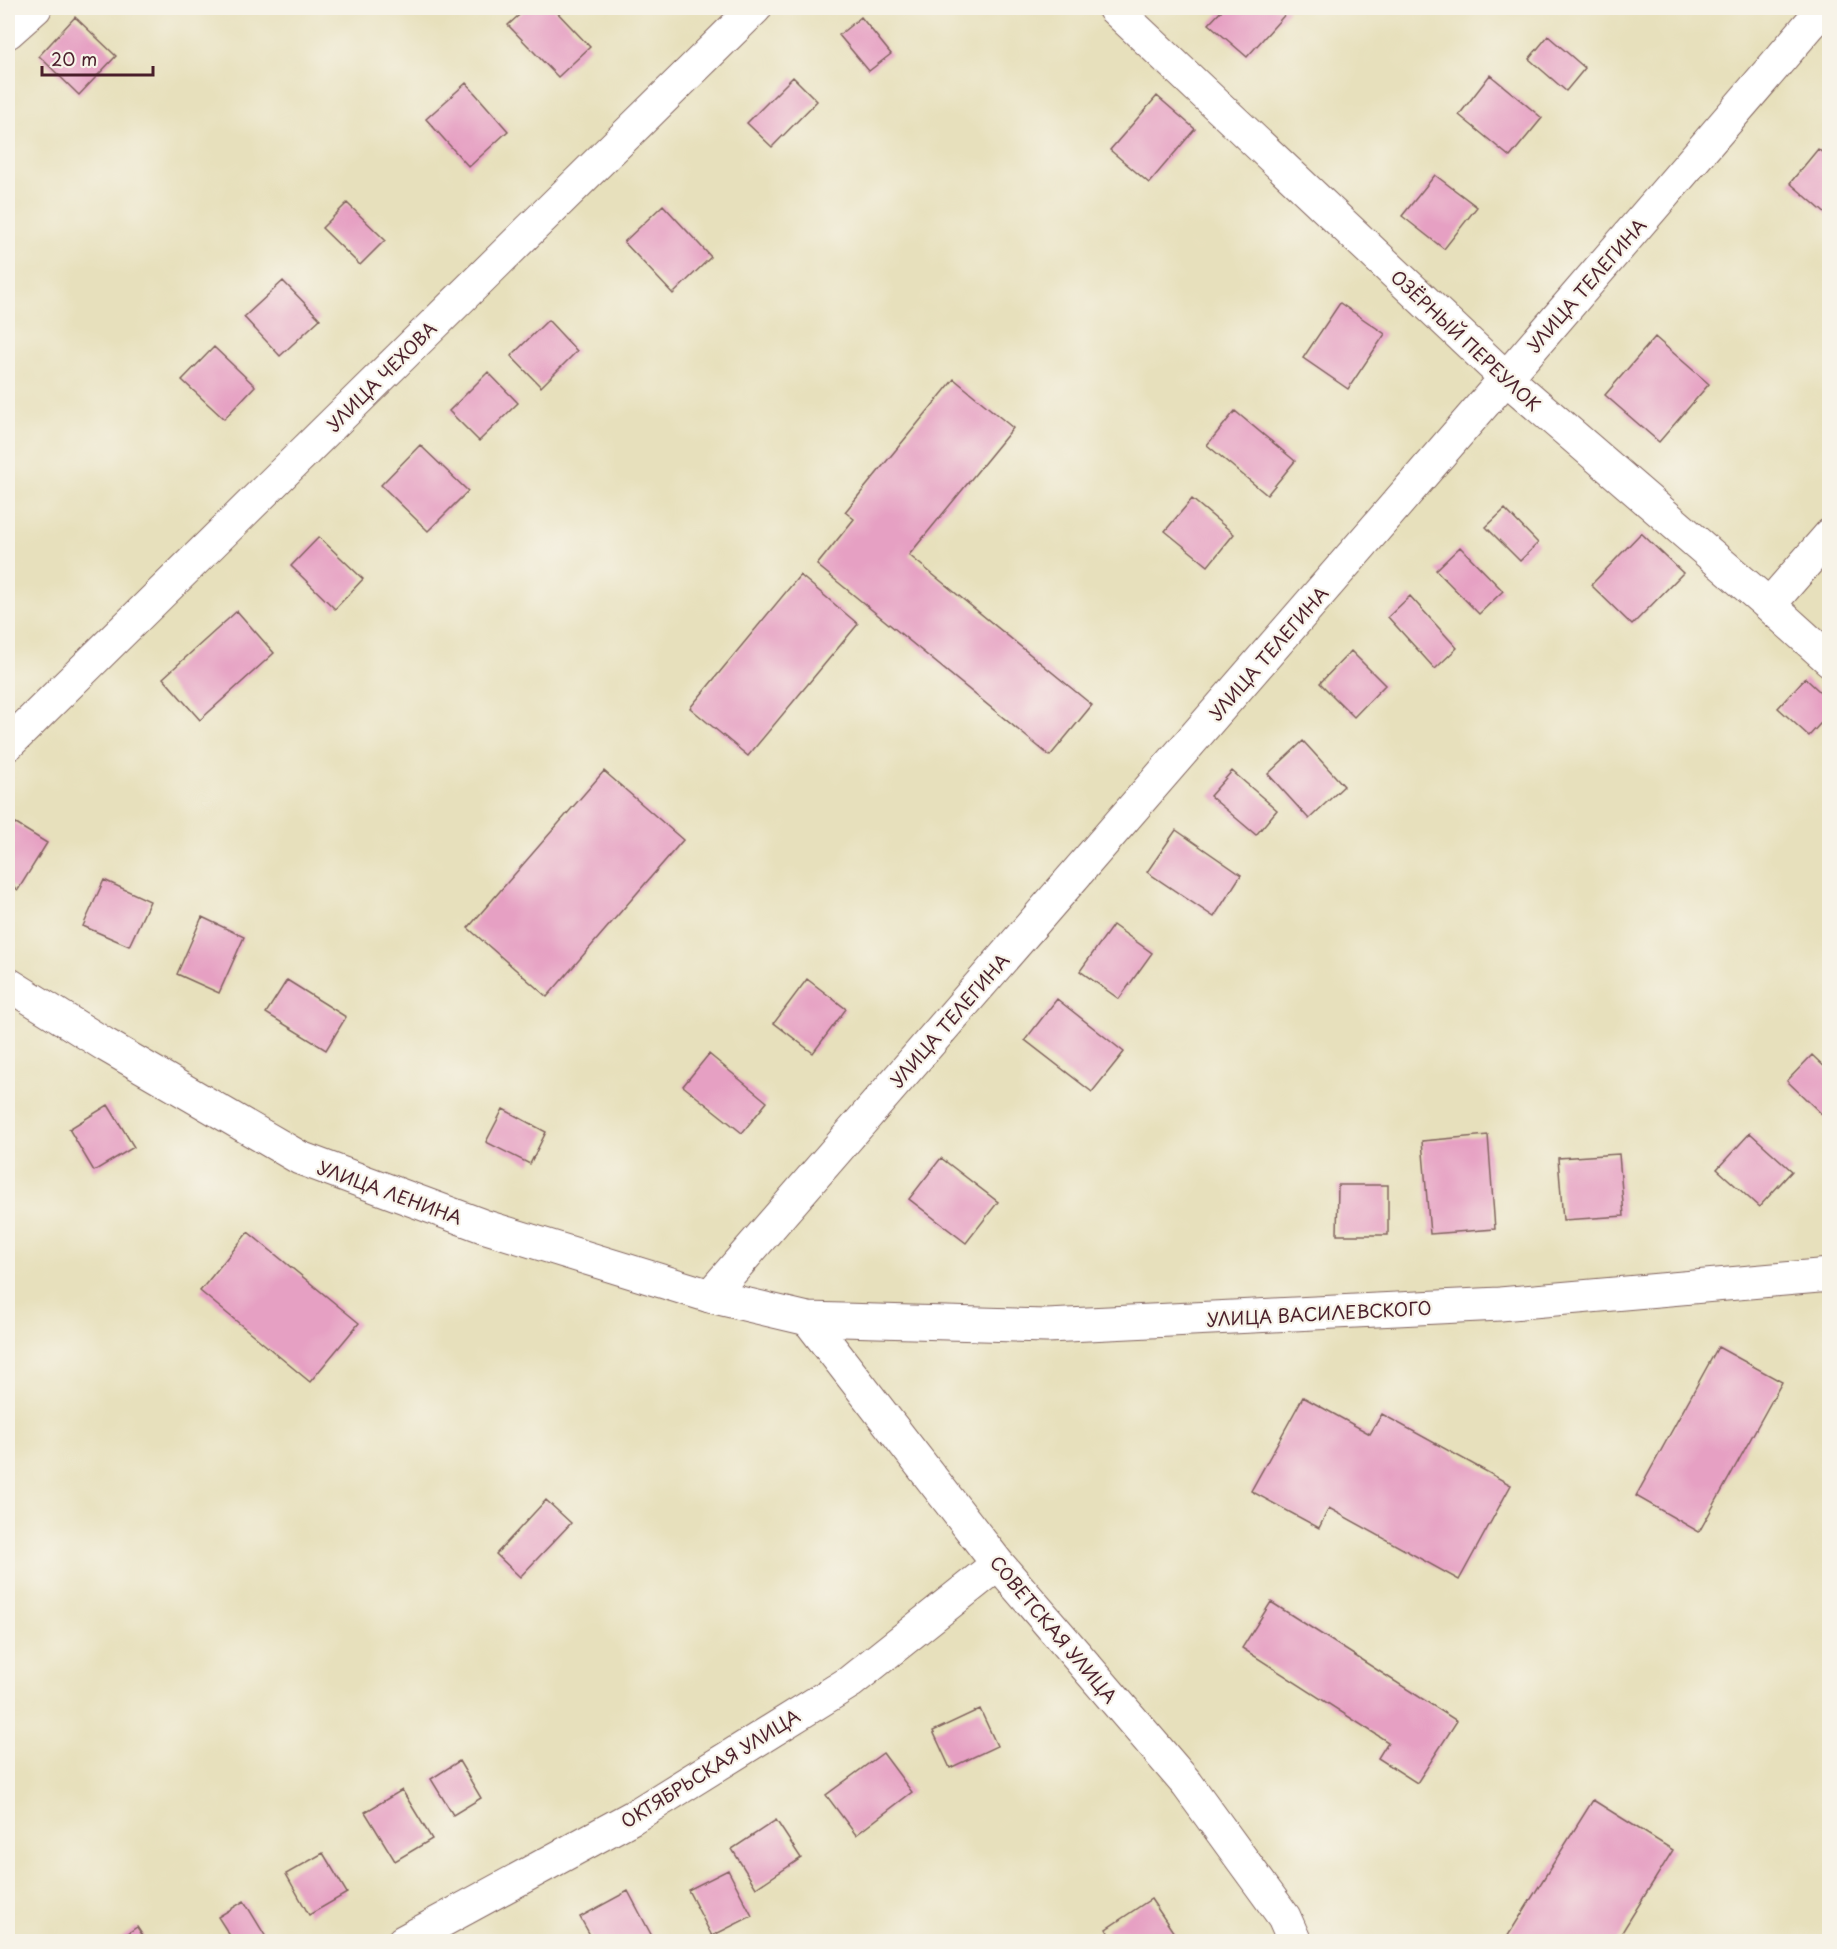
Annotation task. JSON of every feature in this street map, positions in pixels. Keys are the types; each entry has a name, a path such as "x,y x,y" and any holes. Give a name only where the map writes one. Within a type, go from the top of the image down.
{"street":[{"path":"8,32 35,8"},
{"name":"УЛИЦА ЧЕХОВА","path":"8,744 755,8"},
{"name":"ОЗЁРНЫЙ ПЕРЕУЛОК","path":"1114,8 1506,378 1830,660"},
{"name":"УЛИЦА ТЕЛЕГИНА","path":"710,1296 1824,8"},
{"path":"1769,605 1830,535"},
{"name":"УЛИЦА ЛЕНИНА","path":"8,984 104,1044 300,1158 483,1226 710,1296 808,1319"},
{"name":"УЛИЦА ВАСИЛЕВСКОГО","path":"808,1319 1047,1326 1500,1304 1830,1275"},
{"name":"СОВЕТСКАЯ УЛИЦА","path":"808,1319 998,1564 1187,1784 1284,1917 1295,1941"},
{"name":"ОКТЯБРЬСКАЯ УЛИЦА","path":"403,1941 633,1817 849,1682 998,1564"}],"building":[{"path":"527,8 553,8 590,47 558,77 508,25"},
{"path":"1224,8 1286,8 1289,10 1247,57 1209,24"},
{"path":"75,17 116,56 79,95 39,56"},
{"path":"861,17 891,54 869,71 839,35"},
{"path":"1548,36 1585,68 1566,91 1529,59"},
{"path":"1490,75 1542,118 1510,157 1459,115"},
{"path":"793,77 817,101 772,147 747,123"},
{"path":"466,83 508,131 469,167 426,119"},
{"path":"1157,96 1195,129 1149,183 1110,150"},
{"path":"1818,149 1830,159 1830,212 1827,215 1790,183"},
{"path":"1435,175 1477,207 1444,249 1402,216"},
{"path":"347,203 385,240 360,265 322,228"},
{"path":"663,205 711,257 673,294 624,242"},
{"path":"283,281 320,319 280,356 244,317"},
{"path":"1340,303 1385,334 1348,389 1303,358"},
{"path":"548,320 577,351 541,387 511,356"},
{"path":"1655,337 1709,384 1659,442 1605,395"},
{"path":"214,347 255,386 224,419 182,380"},
{"path":"488,372 518,403 479,441 449,411"},
{"path":"954,379 1013,428 909,555 1092,705 1050,756 817,565 854,519 845,512"},
{"path":"1235,411 1295,461 1267,495 1207,445"},
{"path":"420,445 468,491 428,531 381,485"},
{"path":"1192,499 1234,534 1208,566 1165,531"},
{"path":"1505,509 1538,543 1520,561 1486,527"},
{"path":"1641,533 1683,573 1632,625 1591,585"},
{"path":"319,537 363,579 335,609 291,566"},
{"path":"1460,547 1503,591 1479,614 1436,570"},
{"path":"800,575 858,624 748,756 690,708"},
{"path":"1410,596 1457,648 1435,669 1388,617"},
{"path":"237,611 274,653 200,720 163,678"},
{"path":"1351,651 1385,685 1354,717 1320,683"},
{"path":"1805,678 1830,701 1830,713 1809,736 1778,708"},
{"path":"1303,741 1344,786 1309,819 1268,774"},
{"path":"604,771 683,840 547,997 468,928"},
{"path":"1232,771 1277,810 1256,835 1210,796"},
{"path":"8,819 47,843 18,890 8,883"},
{"path":"1176,830 1241,875 1214,917 1147,872"},
{"path":"104,880 150,901 129,946 83,926"},
{"path":"202,917 244,937 219,993 177,974"},
{"path":"1113,925 1152,953 1119,999 1080,971"},
{"path":"807,979 846,1009 813,1053 774,1023"},
{"path":"287,980 346,1017 326,1050 266,1013"},
{"path":"1057,999 1124,1052 1092,1092 1025,1040"},
{"path":"709,1054 767,1102 742,1133 683,1086"},
{"path":"1812,1055 1830,1072 1830,1122 1787,1081"},
{"path":"108,1105 134,1147 94,1171 69,1129"},
{"path":"503,1109 546,1132 530,1164 486,1142"},
{"path":"1750,1133 1792,1171 1759,1207 1717,1169"},
{"path":"1488,1135 1495,1229 1430,1234 1422,1141"},
{"path":"1619,1154 1624,1216 1563,1220 1558,1158"},
{"path":"941,1158 998,1202 966,1243 909,1199"},
{"path":"1338,1185 1388,1185 1388,1235 1337,1235"},
{"path":"248,1232 359,1323 310,1382 200,1291"},
{"path":"1718,1347 1782,1382 1699,1532 1636,1496"},
{"path":"1303,1397 1370,1434 1382,1414 1511,1485 1459,1580 1329,1508 1319,1528 1251,1491"},
{"path":"546,1500 571,1523 520,1577 496,1554"},
{"path":"1271,1602 1457,1721 1417,1783 1378,1758 1388,1742 1242,1648"},
{"path":"980,1709 997,1746 950,1768 933,1731"},
{"path":"883,1753 912,1792 856,1835 826,1795"},
{"path":"459,1761 481,1798 453,1815 431,1779"},
{"path":"402,1790 432,1839 395,1861 365,1812"},
{"path":"1593,1800 1673,1850 1616,1942 1504,1942"},
{"path":"776,1820 801,1858 756,1888 732,1849"},
{"path":"323,1853 347,1893 309,1915 286,1874"},
{"path":"728,1870 752,1916 712,1936 688,1890"},
{"path":"628,1891 655,1942 594,1942 580,1917"},
{"path":"1151,1899 1180,1942 1114,1942 1106,1929"},
{"path":"244,1901 269,1942 234,1942 218,1917"},
{"path":"137,1927 147,1942 115,1942"}]}
